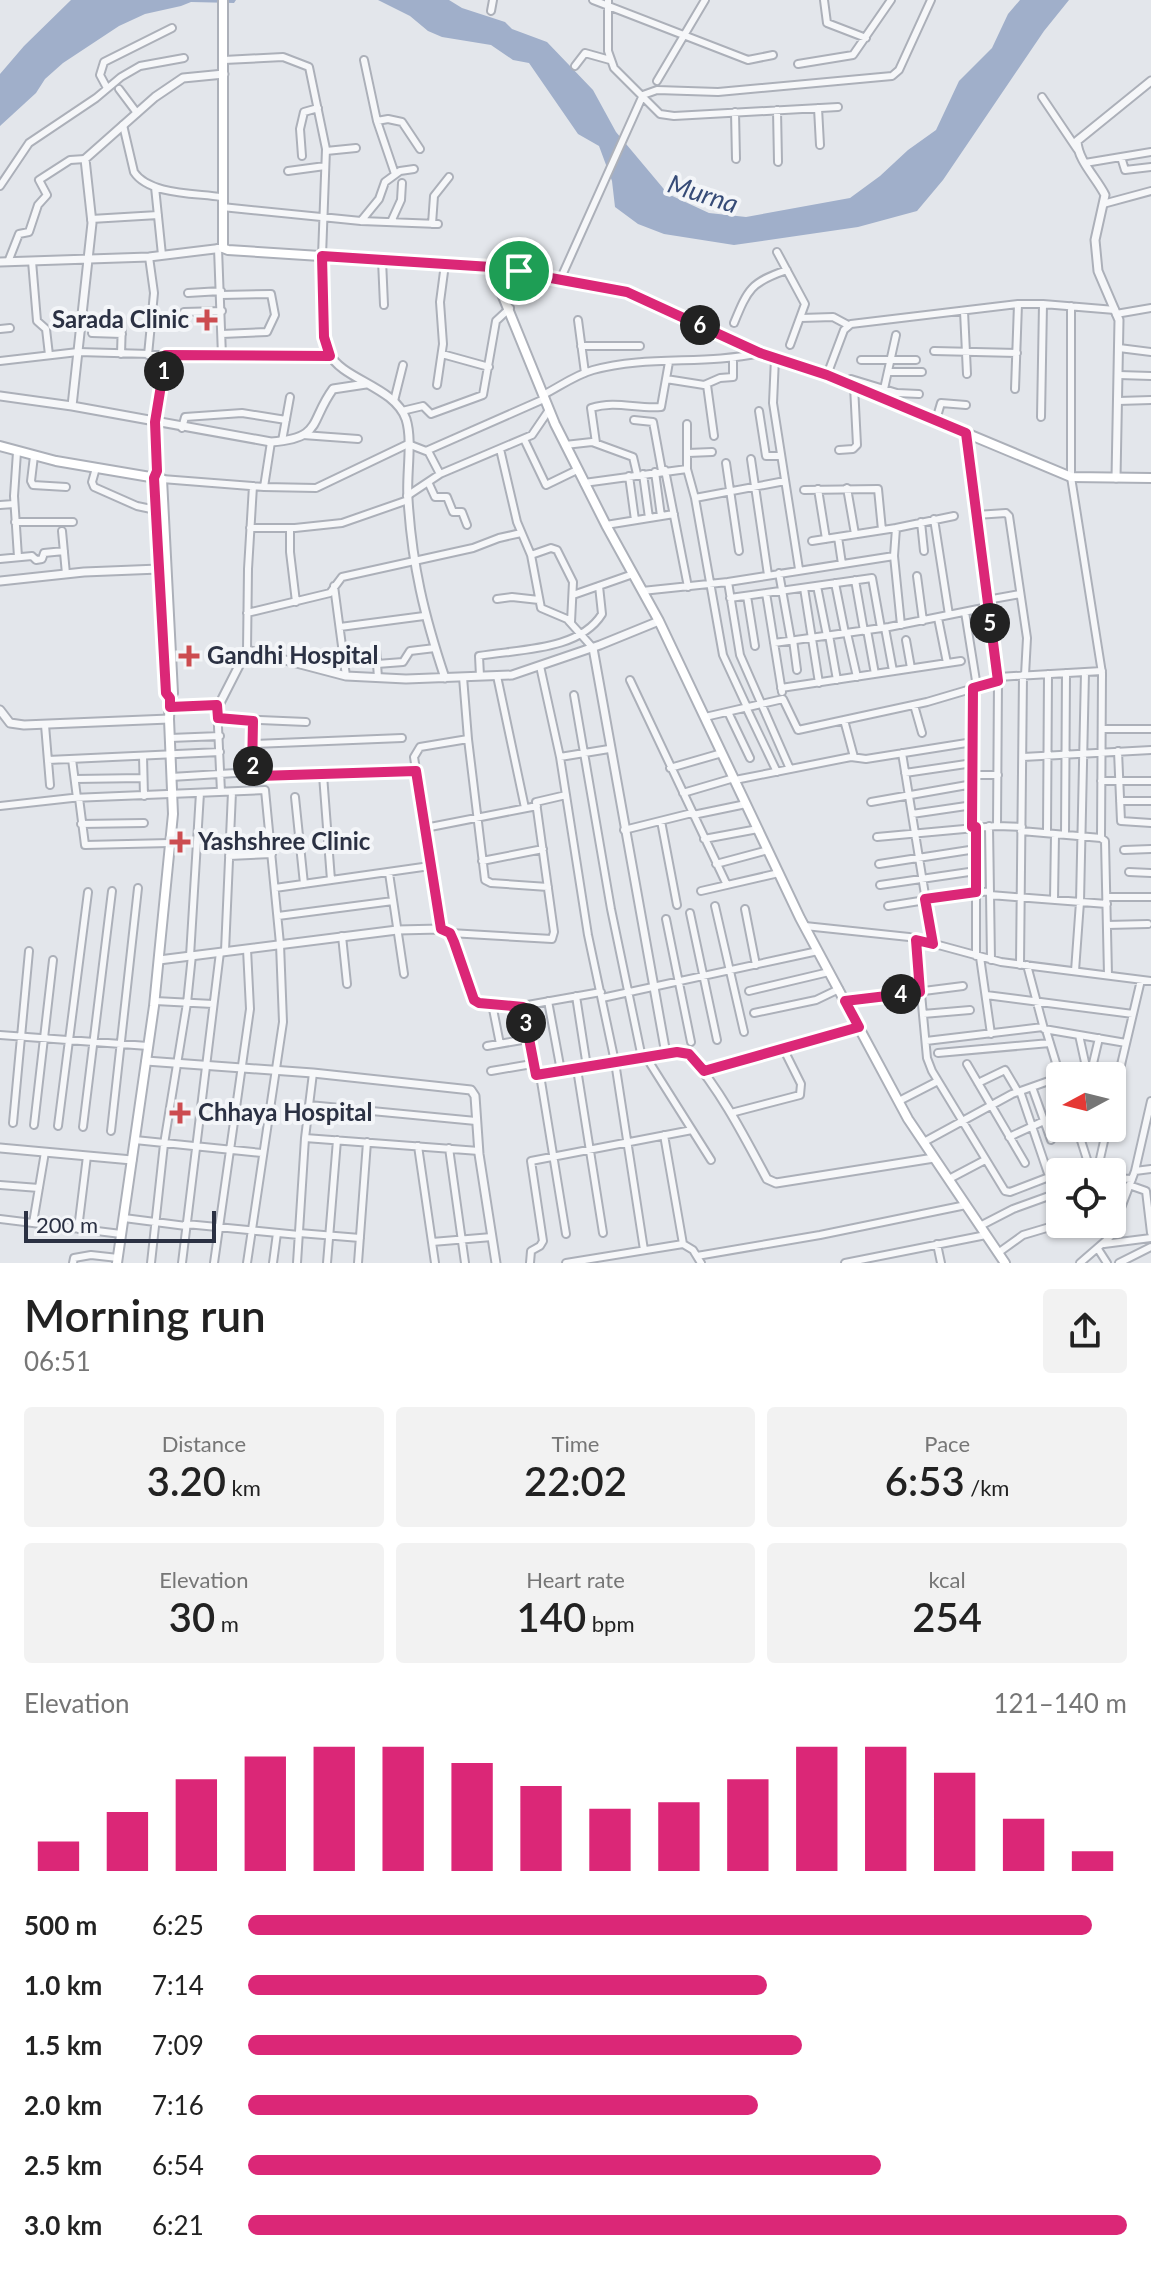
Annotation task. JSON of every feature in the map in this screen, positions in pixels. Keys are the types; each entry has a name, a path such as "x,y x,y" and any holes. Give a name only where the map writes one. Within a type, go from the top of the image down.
{"main road":[{"path":"223,0 220,248 491,267 627,292 760,353 883,394 1071,477 1151,478"},
{"path":"491,267 565,445 659,621 805,926 899,1101 1005,1263"},
{"path":"0,446 96,468 158,476"},
{"path":"158,476 159,569 167,649"},
{"path":"118,1261 155,1001 170,843 170,702 166,693 167,649 158,476"}],"street":[{"path":"491,11 493,0"},
{"path":"593,0 748,60 773,55"},
{"path":"657,81 705,0"},
{"path":"824,0 827,23 866,38"},
{"path":"798,64 849,56 857,51 891,0"},
{"path":"560,280 643,95 657,90 718,92 892,76 899,70 931,0"},
{"path":"608,4 610,60 614,68 660,114 838,107"},
{"path":"107,88 100,75 104,62 172,28"},
{"path":"575,66 585,53 610,60"},
{"path":"0,186 29,143 134,68 184,58"},
{"path":"224,60 286,58 310,70 326,151 322,256 324,337 330,356 394,401 402,411 408,428 408,498 414,562 424,616 445,678"},
{"path":"364,60 377,121 395,174"},
{"path":"4,262 19,234 29,232 38,205 47,195 39,180 70,160 85,159 183,78 224,74"},
{"path":"1116,478 1119,348 1116,312 1097,267 1095,240 1105,195 1078,154 1077,141 1151,81"},
{"path":"119,89 137,113"},
{"path":"1042,97 1077,149"},
{"path":"302,156 300,129 304,112 318,108"},
{"path":"818,108 820,145"},
{"path":"777,110 778,162"},
{"path":"735,112 736,159"},
{"path":"377,121 388,119 402,122 420,149"},
{"path":"123,125 135,175 155,187 221,197"},
{"path":"326,151 356,148"},
{"path":"1085,163 1151,152"},
{"path":"1121,157 1125,170 1151,167"},
{"path":"72,406 91,219 85,159"},
{"path":"288,171 325,166"},
{"path":"361,221 379,199 383,184 395,174 414,169"},
{"path":"221,207 361,221 435,224 434,196 449,177"},
{"path":"391,222 401,200 402,183"},
{"path":"155,187 162,255"},
{"path":"1103,204 1151,191"},
{"path":"91,219 158,215"},
{"path":"4,262 149,257 220,248 222,356"},
{"path":"777,252 804,299 801,318 790,345"},
{"path":"148,355 154,293 149,257"},
{"path":"382,260 384,305"},
{"path":"32,261 37,321 46,329 49,355"},
{"path":"437,385 442,354 440,302 445,264"},
{"path":"734,323 750,289 787,270"},
{"path":"188,293 271,294 275,313 267,332 222,334"},
{"path":"801,318 833,317 848,325 1018,304 1116,312 1151,308"},
{"path":"1015,389 1018,304"},
{"path":"1041,417 1043,304"},
{"path":"1071,306 1071,477 1102,671 1101,838"},
{"path":"402,411 423,406 431,414 482,396 496,321 510,308"},
{"path":"184,312 222,311"},
{"path":"964,311 967,374"},
{"path":"121,354 122,320"},
{"path":"578,320 585,373"},
{"path":"827,375 848,325"},
{"path":"0,329 10,328"},
{"path":"92,333 122,334"},
{"path":"896,335 883,394 919,394"},
{"path":"581,346 640,346"},
{"path":"1119,348 1151,352"},
{"path":"934,351 1017,353"},
{"path":"0,361 78,352 330,356"},
{"path":"428,451 543,397 585,373 612,367 733,359 760,353"},
{"path":"442,354 489,367"},
{"path":"166,355 155,422 158,476 264,487 316,488 408,444 428,451 440,474"},
{"path":"775,358 772,397 799,569"},
{"path":"666,379 707,385 720,378 733,377 733,359"},
{"path":"861,360 916,360"},
{"path":"596,443 591,408 618,403 626,407 661,407 669,362"},
{"path":"394,401 403,365"},
{"path":"889,372 922,372"},
{"path":"1119,375 1151,376"},
{"path":"839,450 853,449 857,445 852,383"},
{"path":"0,396 271,442 303,435 314,427 333,389 366,384"},
{"path":"707,385 714,436"},
{"path":"282,441 290,397"},
{"path":"1118,401 1151,400"},
{"path":"936,420 941,403 966,405"},
{"path":"250,528 342,523 408,498 440,474 535,433 549,410"},
{"path":"759,411 766,457 781,456"},
{"path":"182,428 185,417 234,413 286,420"},
{"path":"634,420 653,422 660,471 661,516"},
{"path":"687,424 687,469 723,655 777,772"},
{"path":"966,433 998,679 998,775 990,893 991,960"},
{"path":"303,435 358,439"},
{"path":"524,439 546,485 577,470"},
{"path":"264,487 271,442"},
{"path":"565,445 596,443 634,458 635,520"},
{"path":"500,449 521,533 531,555 543,610 571,622 593,648 666,1054"},
{"path":"17,452 14,504 18,557"},
{"path":"688,453 712,452"},
{"path":"34,456 33,485 66,487"},
{"path":"751,459 768,575"},
{"path":"726,463 739,551"},
{"path":"96,468 92,482 94,487 137,506 156,510"},
{"path":"584,483 687,469"},
{"path":"660,471 674,514 688,587"},
{"path":"636,475 649,518"},
{"path":"695,498 785,481"},
{"path":"429,484 435,497 447,497 453,512 462,512 467,525"},
{"path":"221,792 217,705 247,650 253,486"},
{"path":"847,488 855,534"},
{"path":"818,489 826,539"},
{"path":"804,490 878,489 882,530"},
{"path":"0,505 14,504"},
{"path":"606,525 674,514"},
{"path":"976,515 1008,514 1027,638 1020,898 1024,965 1056,1062"},
{"path":"812,541 954,516"},
{"path":"934,519 949,615"},
{"path":"15,522 73,522"},
{"path":"921,522 924,551"},
{"path":"290,528 296,602"},
{"path":"896,528 894,556 901,625"},
{"path":"62,531 66,574"},
{"path":"247,613 330,593 342,577 414,562 521,533"},
{"path":"838,537 842,564"},
{"path":"531,555 551,548 557,550 573,582 571,622"},
{"path":"0,559 32,556 36,560 42,559 45,553 64,551"},
{"path":"642,591 728,582 894,556"},
{"path":"0,581 159,569"},
{"path":"779,573 797,670"},
{"path":"573,595 633,574"},
{"path":"917,576 923,621"},
{"path":"730,598 873,579 893,671"},
{"path":"855,580 875,674"},
{"path":"728,582 740,655 790,769"},
{"path":"835,583 857,677"},
{"path":"334,586 346,676"},
{"path":"480,676 479,656 532,648 582,635 602,614 599,586"},
{"path":"817,586 837,680"},
{"path":"804,588 819,683"},
{"path":"766,593 783,699 798,730 914,705 998,679 1102,671"},
{"path":"774,643 923,621 965,612 1020,594"},
{"path":"747,596 755,646"},
{"path":"497,599 539,600"},
{"path":"965,612 975,688 973,805 978,956 991,1034"},
{"path":"340,627 424,616"},
{"path":"938,618 947,663"},
{"path":"247,650 346,676 445,678 512,675 593,648 659,621"},
{"path":"906,640 911,668"},
{"path":"377,664 403,662 409,651 435,648"},
{"path":"376,649 378,678"},
{"path":"781,688 961,661"},
{"path":"540,666 560,757 588,935 615,1062 644,1250"},
{"path":"1075,971 1080,902 1085,672"},
{"path":"1065,835 1066,673"},
{"path":"1048,674 1047,756 1054,900"},
{"path":"497,676 525,808"},
{"path":"463,677 484,876 488,882 548,887"},
{"path":"630,680 727,885"},
{"path":"574,695 611,909 644,1057 711,1160"},
{"path":"705,717 783,699"},
{"path":"170,702 217,705"},
{"path":"914,705 922,733"},
{"path":"0,710 10,723 45,725 169,719"},
{"path":"728,712 750,758"},
{"path":"218,718 306,722"},
{"path":"844,720 854,757"},
{"path":"252,772 253,721"},
{"path":"45,725 50,785"},
{"path":"1102,729 1151,729"},
{"path":"170,738 220,736"},
{"path":"253,744 402,738"},
{"path":"441,929 415,753 420,747 468,739"},
{"path":"683,793 734,779 854,757 866,759 973,742"},
{"path":"560,757 609,749"},
{"path":"1023,757 1151,750"},
{"path":"1118,751 1122,822 1151,823"},
{"path":"48,760 220,752"},
{"path":"670,768 722,753"},
{"path":"902,753 933,944"},
{"path":"143,756 144,796"},
{"path":"72,759 83,842 89,847 170,843"},
{"path":"905,773 973,763"},
{"path":"171,777 252,772 262,776 416,771"},
{"path":"323,775 331,880"},
{"path":"973,775 998,775"},
{"path":"75,779 143,778"},
{"path":"1101,781 1151,781"},
{"path":"871,802 973,784"},
{"path":"0,806 78,798 265,790 278,916 283,1022 247,1263"},
{"path":"182,1263 222,952 232,792"},
{"path":"151,1263 164,1144 187,1003 200,793"},
{"path":"159,960 397,930 441,929 450,933 552,939 537,806 538,800 566,795"},
{"path":"295,797 304,884"},
{"path":"1120,801 1151,801"},
{"path":"624,830 746,804"},
{"path":"912,814 973,805"},
{"path":"425,828 537,806"},
{"path":"661,821 677,905"},
{"path":"81,824 144,823"},
{"path":"877,837 993,826 1101,838 1106,843 1108,975"},
{"path":"704,839 758,829"},
{"path":"482,861 543,849"},
{"path":"879,864 976,849"},
{"path":"1124,850 1151,849"},
{"path":"716,864 768,850"},
{"path":"229,856 272,854"},
{"path":"275,888 430,866"},
{"path":"880,885 976,871"},
{"path":"1129,872 1151,873"},
{"path":"389,873 404,974"},
{"path":"701,891 779,873"},
{"path":"111,1131 138,888"},
{"path":"83,1127 112,891"},
{"path":"58,1126 88,892"},
{"path":"888,906 976,892 1080,902 1151,897"},
{"path":"278,916 393,901"},
{"path":"715,906 744,1032"},
{"path":"745,909 756,965"},
{"path":"690,913 717,1040"},
{"path":"666,919 691,1042"},
{"path":"1107,925 1148,924"},
{"path":"805,926 916,940 991,960 1151,981"},
{"path":"450,933 474,1000 522,1006 576,996 628,993 818,951"},
{"path":"342,936 347,984"},
{"path":"916,940 928,1063 1006,1192 1046,1178"},
{"path":"214,1263 250,1002 247,949"},
{"path":"13,1123 29,951"},
{"path":"34,1125 53,960"},
{"path":"749,991 829,972"},
{"path":"1122,1062 1141,980"},
{"path":"845,1001 963,986"},
{"path":"754,1013 816,1000 839,989"},
{"path":"986,995 1133,1014"},
{"path":"576,996 587,1067"},
{"path":"155,1001 213,1004"},
{"path":"548,1001 561,1071"},
{"path":"492,1004 500,1044"},
{"path":"522,1006 535,1074 666,1054 689,1054 731,1113 767,1179 776,1183 934,1158"},
{"path":"923,1014 970,1010"},
{"path":"704,1071 859,1027"},
{"path":"926,1041 1044,1028 1126,1043"},
{"path":"0,1035 148,1046"},
{"path":"1079,1035 1086,1062"},
{"path":"1093,1062 1099,1038"},
{"path":"487,1046 528,1039"},
{"path":"938,1053 1050,1043"},
{"path":"731,1113 800,1095 801,1084 783,1048"},
{"path":"146,1061 467,1088 475,1096 479,1151 496,1263"},
{"path":"491,1071 532,1064"},
{"path":"967,1064 1025,1163"},
{"path":"577,1069 603,1233"},
{"path":"978,1083 1005,1070 1019,1091 1046,1168"},
{"path":"297,1263 305,1138 313,1073"},
{"path":"540,1075 566,1234"},
{"path":"899,1101 938,1081"},
{"path":"924,1142 1019,1091 1046,1082"},
{"path":"1032,1087 1046,1126"},
{"path":"1126,1196 1151,1101"},
{"path":"309,1105 476,1121"},
{"path":"1009,1137 1044,1121"},
{"path":"530,1263 531,1251 543,1241 530,1164 534,1159 692,1130"},
{"path":"664,1135 683,1244 699,1260 966,1205"},
{"path":"305,1138 479,1151"},
{"path":"135,1140 262,1153"},
{"path":"327,1263 337,1140"},
{"path":"358,1263 367,1142"},
{"path":"418,1146 435,1263"},
{"path":"0,1148 132,1160"},
{"path":"449,1148 465,1263"},
{"path":"33,1223 45,1152"},
{"path":"78,1229 87,1156"},
{"path":"949,1179 985,1160"},
{"path":"1126,1178 1151,1169"},
{"path":"1101,1246 1151,1235 1146,1191 1132,1178"},
{"path":"0,1185 39,1188"},
{"path":"845,1263 937,1244 983,1230 1013,1209 1046,1197"},
{"path":"124,1218 360,1238"},
{"path":"0,1219 121,1234"},
{"path":"998,1253 1023,1235 1046,1228"},
{"path":"273,1263 277,1233"},
{"path":"432,1242 492,1237"},
{"path":"1080,1263 1108,1238"},
{"path":"566,1263 683,1244"},
{"path":"937,1244 941,1263"},
{"path":"1101,1246 1107,1263"},
{"path":"1119,1263 1151,1247"},
{"path":"73,1263 74,1258 91,1255 118,1261"}],"water":[{"path":"71,0 236,0 234,3 191,2 145,14 119,26 63,63 0,126 0,74"},
{"path":"378,0 449,0 547,42 593,90 616,132 668,194 709,213 746,217 850,198 936,130 959,81 992,48 1008,14 1020,0 1069,0 1044,31 943,180 917,211 858,227 734,245 664,234 638,224 615,207 612,181 599,146 578,134 529,63 513,60 491,45 442,37"}],"place":[{"name":"Sarada Clinic","path":"207,320"},
{"name":"Gandhi Hospital","path":"189,656"},
{"name":"Yashshree Clinic","path":"180,842"},
{"name":"Chhaya Hospital","path":"180,1113"}],"route":[{"path":"322,256 519,271 627,292 760,353 827,375 966,433 998,681 973,688 972,827 976,827 976,892 925,899 933,944 916,940 920,992 845,1001 859,1027 704,1071 689,1054 677,1052 536,1075 523,1007 474,1000 450,933 441,929 416,771 259,776 252,772 253,721 218,718 217,705 170,707 170,698 166,693 154,478 157,471 155,422 166,355 330,356 324,337 322,256"}],"water label":[{"name":"Murna","path":"703,194"}]}
